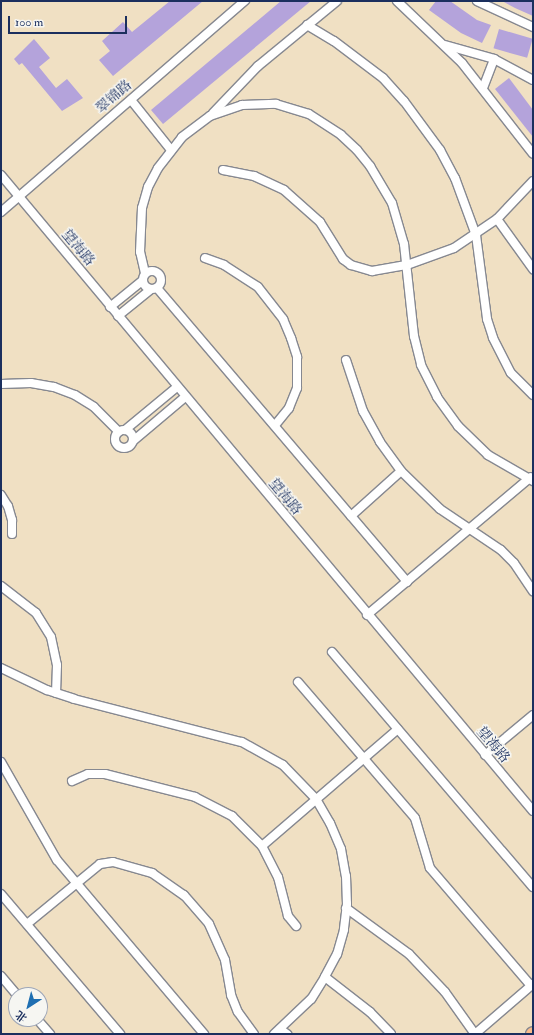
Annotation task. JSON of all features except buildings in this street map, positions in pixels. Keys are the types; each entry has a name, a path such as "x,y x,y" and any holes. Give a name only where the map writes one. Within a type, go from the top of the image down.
{"street":[{"name":"翠锦路","path":"1,212 245,1"},
{"path":"110,307 142,281 146,273 140,244 142,208 148,187 172,150 187,133 210,116 258,66 337,1"},
{"path":"477,1 533,27"},
{"path":"399,2 446,45 483,88 533,154"},
{"path":"308,25 359,58 404,100 428,131 455,178 476,236 487,319 492,338 512,373 533,394"},
{"path":"446,45 494,59 533,80"},
{"path":"483,88 494,59"},
{"path":"131,100 172,150"},
{"path":"210,116 242,105 276,104 299,110 324,122 357,150 382,184 399,223 407,265 414,336 421,364 437,397 458,426 488,455 532,479 367,616"},
{"path":"223,170 260,178 297,199 320,222 343,258 351,266 372,271 407,265 437,255 476,236 497,219 533,181"},
{"name":"望海路","path":"1,175 367,616 533,811"},
{"path":"497,219 533,269"},
{"path":"205,258 224,265 258,287 271,302 291,338 298,371 297,388 289,408 275,425"},
{"path":"118,316 153,289 161,279 159,274 155,272 146,273"},
{"path":"142,281 153,289 275,425 407,582"},
{"path":"346,360 356,394 368,422 401,471 431,501 501,550 514,563 533,591"},
{"path":"1,384 32,383 54,387 75,395 94,407 122,431 130,432 133,441"},
{"path":"177,387 122,431 115,440 119,447 128,448 133,441 186,397"},
{"path":"351,516 401,471"},
{"path":"1,495 10,513 12,534"},
{"path":"1,586 26,603 47,631 58,665 56,693"},
{"path":"332,652 533,887"},
{"path":"1,668 56,693 242,742 283,765 316,800 330,824 340,849 346,876 346,908 337,954 326,978 311,999 277,1031"},
{"path":"298,682 415,818 430,868 532,985 475,1034 445,992 409,954 346,908"},
{"path":"485,755 533,715"},
{"path":"262,846 398,729"},
{"path":"1,762 41,836 75,883 204,1034"},
{"path":"72,781 88,774 105,774 195,796 232,816 262,846 278,877 288,916 296,926"},
{"path":"27,924 93,868 113,862 152,874 184,895 209,924 225,960 231,995 238,1012 254,1034"},
{"path":"1,894 120,1034"},
{"path":"1,976 10,987"},
{"path":"326,978 365,1008 391,1034"},
{"path":"277,1031 287,1034"}]}
